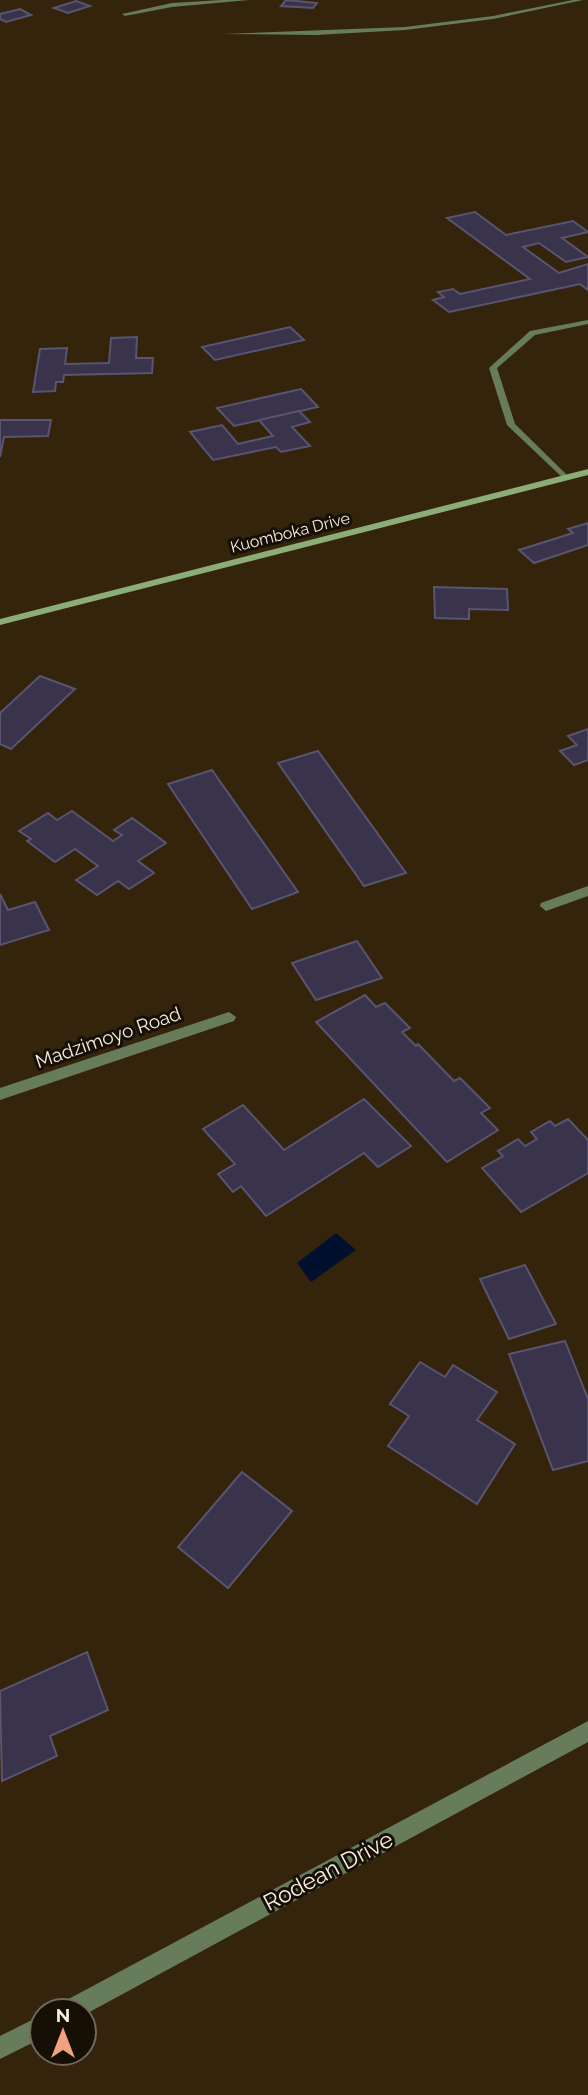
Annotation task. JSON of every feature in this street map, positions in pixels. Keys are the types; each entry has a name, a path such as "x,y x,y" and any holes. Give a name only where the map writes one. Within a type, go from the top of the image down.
{"main road":[{"name":"Kuomboka Drive","path":"0,622 588,472"}],"street":[{"path":"125,14 172,5 246,0"},
{"path":"226,34 399,30 492,19 580,0"},
{"path":"546,906 588,891"},
{"name":"Madzimoyo Road","path":"0,1094 229,1017"},
{"name":"Rodean Drive","path":"95,1997 588,1731"},
{"path":"0,2048 28,2033"}],"lane":[{"path":"565,478 511,425 493,369 533,333 588,322"}],"water":[{"path":"336,1233 356,1250 311,1282 297,1263"}],"building":[{"path":"286,0 317,3 313,8 281,6"},
{"path":"76,1 90,6 68,13 54,8"},
{"path":"20,9 31,15 6,22 0,19 0,14"},
{"path":"475,212 506,235 573,221 588,232 562,238 588,257 566,262 539,243 523,247 559,273 588,264 588,290 580,284 449,312 433,300 444,297 438,292 453,289 460,294 530,279 447,218"},
{"path":"290,327 304,340 215,360 202,347"},
{"path":"137,337 136,358 153,358 152,373 64,375 63,382 56,382 55,391 33,392 40,349 67,348 65,364 109,363 111,338"},
{"path":"301,389 318,407 234,426 217,408"},
{"path":"299,411 310,422 292,427 310,446 281,452 276,447 213,460 190,432 222,425 238,444 273,436 259,420"},
{"path":"0,420 51,420 48,436 4,437 0,457"},
{"path":"588,523 588,545 534,563 519,550 573,533 568,529"},
{"path":"434,587 507,589 508,610 469,609 469,619 435,618"},
{"path":"40,676 75,689 11,749 0,744 0,713"},
{"path":"588,729 588,760 574,765 560,751 577,745 568,736"},
{"path":"318,751 406,873 364,886 278,763"},
{"path":"212,770 298,892 252,909 168,784"},
{"path":"72,811 113,841 122,835 114,830 132,818 166,843 138,861 154,873 129,889 118,881 97,895 76,880 98,866 75,849 55,862 27,841 31,839 19,831 48,813 57,820"},
{"path":"0,894 8,910 35,902 49,930 0,945"},
{"path":"357,941 382,978 316,1000 292,963"},
{"path":"365,995 376,1007 385,1003 410,1028 402,1032 416,1046 418,1044 454,1081 460,1078 490,1108 481,1113 498,1130 447,1162 316,1022"},
{"path":"364,1099 411,1146 378,1167 364,1153 266,1216 241,1186 233,1192 218,1174 235,1164 203,1129 243,1105 284,1150"},
{"path":"568,1119 588,1140 588,1173 521,1212 482,1168 503,1156 498,1151 518,1139 525,1146 537,1139 531,1132 550,1121 555,1126"},
{"path":"525,1265 556,1324 509,1339 480,1279"},
{"path":"565,1341 588,1399 588,1461 553,1470 509,1354"},
{"path":"420,1362 445,1377 453,1365 497,1392 477,1420 515,1444 477,1504 388,1446 409,1416 390,1404"},
{"path":"242,1472 292,1511 228,1588 178,1547"},
{"path":"87,1652 108,1710 50,1736 57,1756 2,1781 0,1691"}]}
